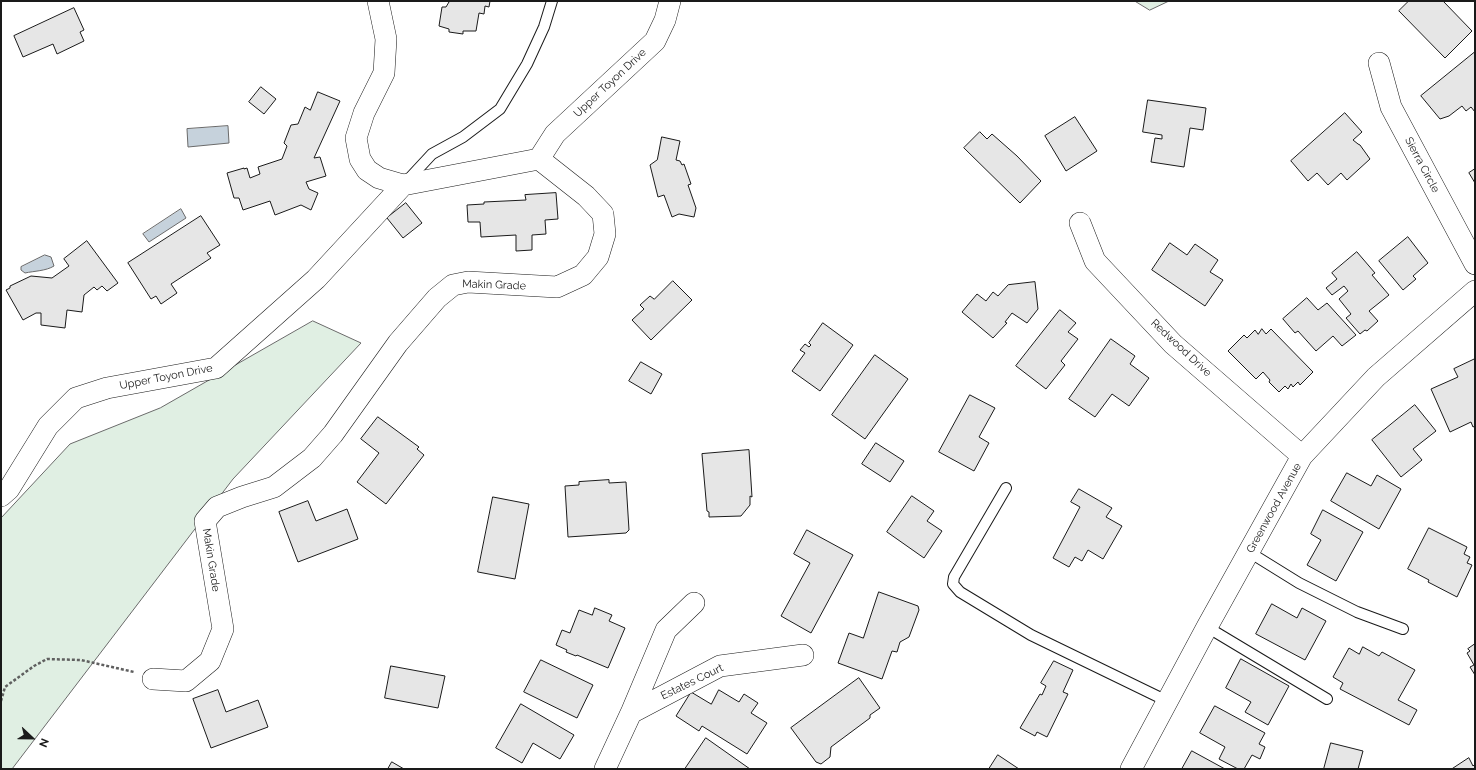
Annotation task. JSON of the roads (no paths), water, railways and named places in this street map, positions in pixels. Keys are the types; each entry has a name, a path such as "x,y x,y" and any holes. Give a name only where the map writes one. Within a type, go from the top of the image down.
{"street":[{"path":"378,1 386,39 384,73 364,113 356,138 360,159 367,170 378,178 403,185 539,159"},
{"name":"Upper Toyon Drive","path":"539,159 555,134 655,40 665,20 670,1"},
{"name":"Sierra Circle","path":"1379,63 1391,107 1475,264"},
{"name":"Makin Grade","path":"153,679 186,681 210,661 222,629 205,521 217,507 274,487 312,458 333,434 398,343 437,298 452,285 468,282 557,287 583,275 598,257 605,234 603,214 586,196 539,159"},
{"name":"Upper Toyon Drive","path":"1,496 9,489 48,426 76,398 107,388 216,368 316,278 403,185"},
{"name":"Redwood Drive","path":"1080,223 1095,261 1168,338 1302,456"},
{"name":"Greenwood Avenue","path":"1131,769 1207,627 1302,456 1376,377 1475,291"},
{"path":"605,769 666,630 694,603"},
{"name":"Estates Court","path":"631,712 720,666 804,656"}],"lane":[{"path":"403,185 432,154 463,138 500,109 527,64 544,27 552,1"},
{"path":"1006,488 954,577 953,584 960,592 1031,635 1167,701"},
{"path":"1249,552 1299,583 1357,612 1403,629"},
{"path":"1207,627 1326,699"}]}
